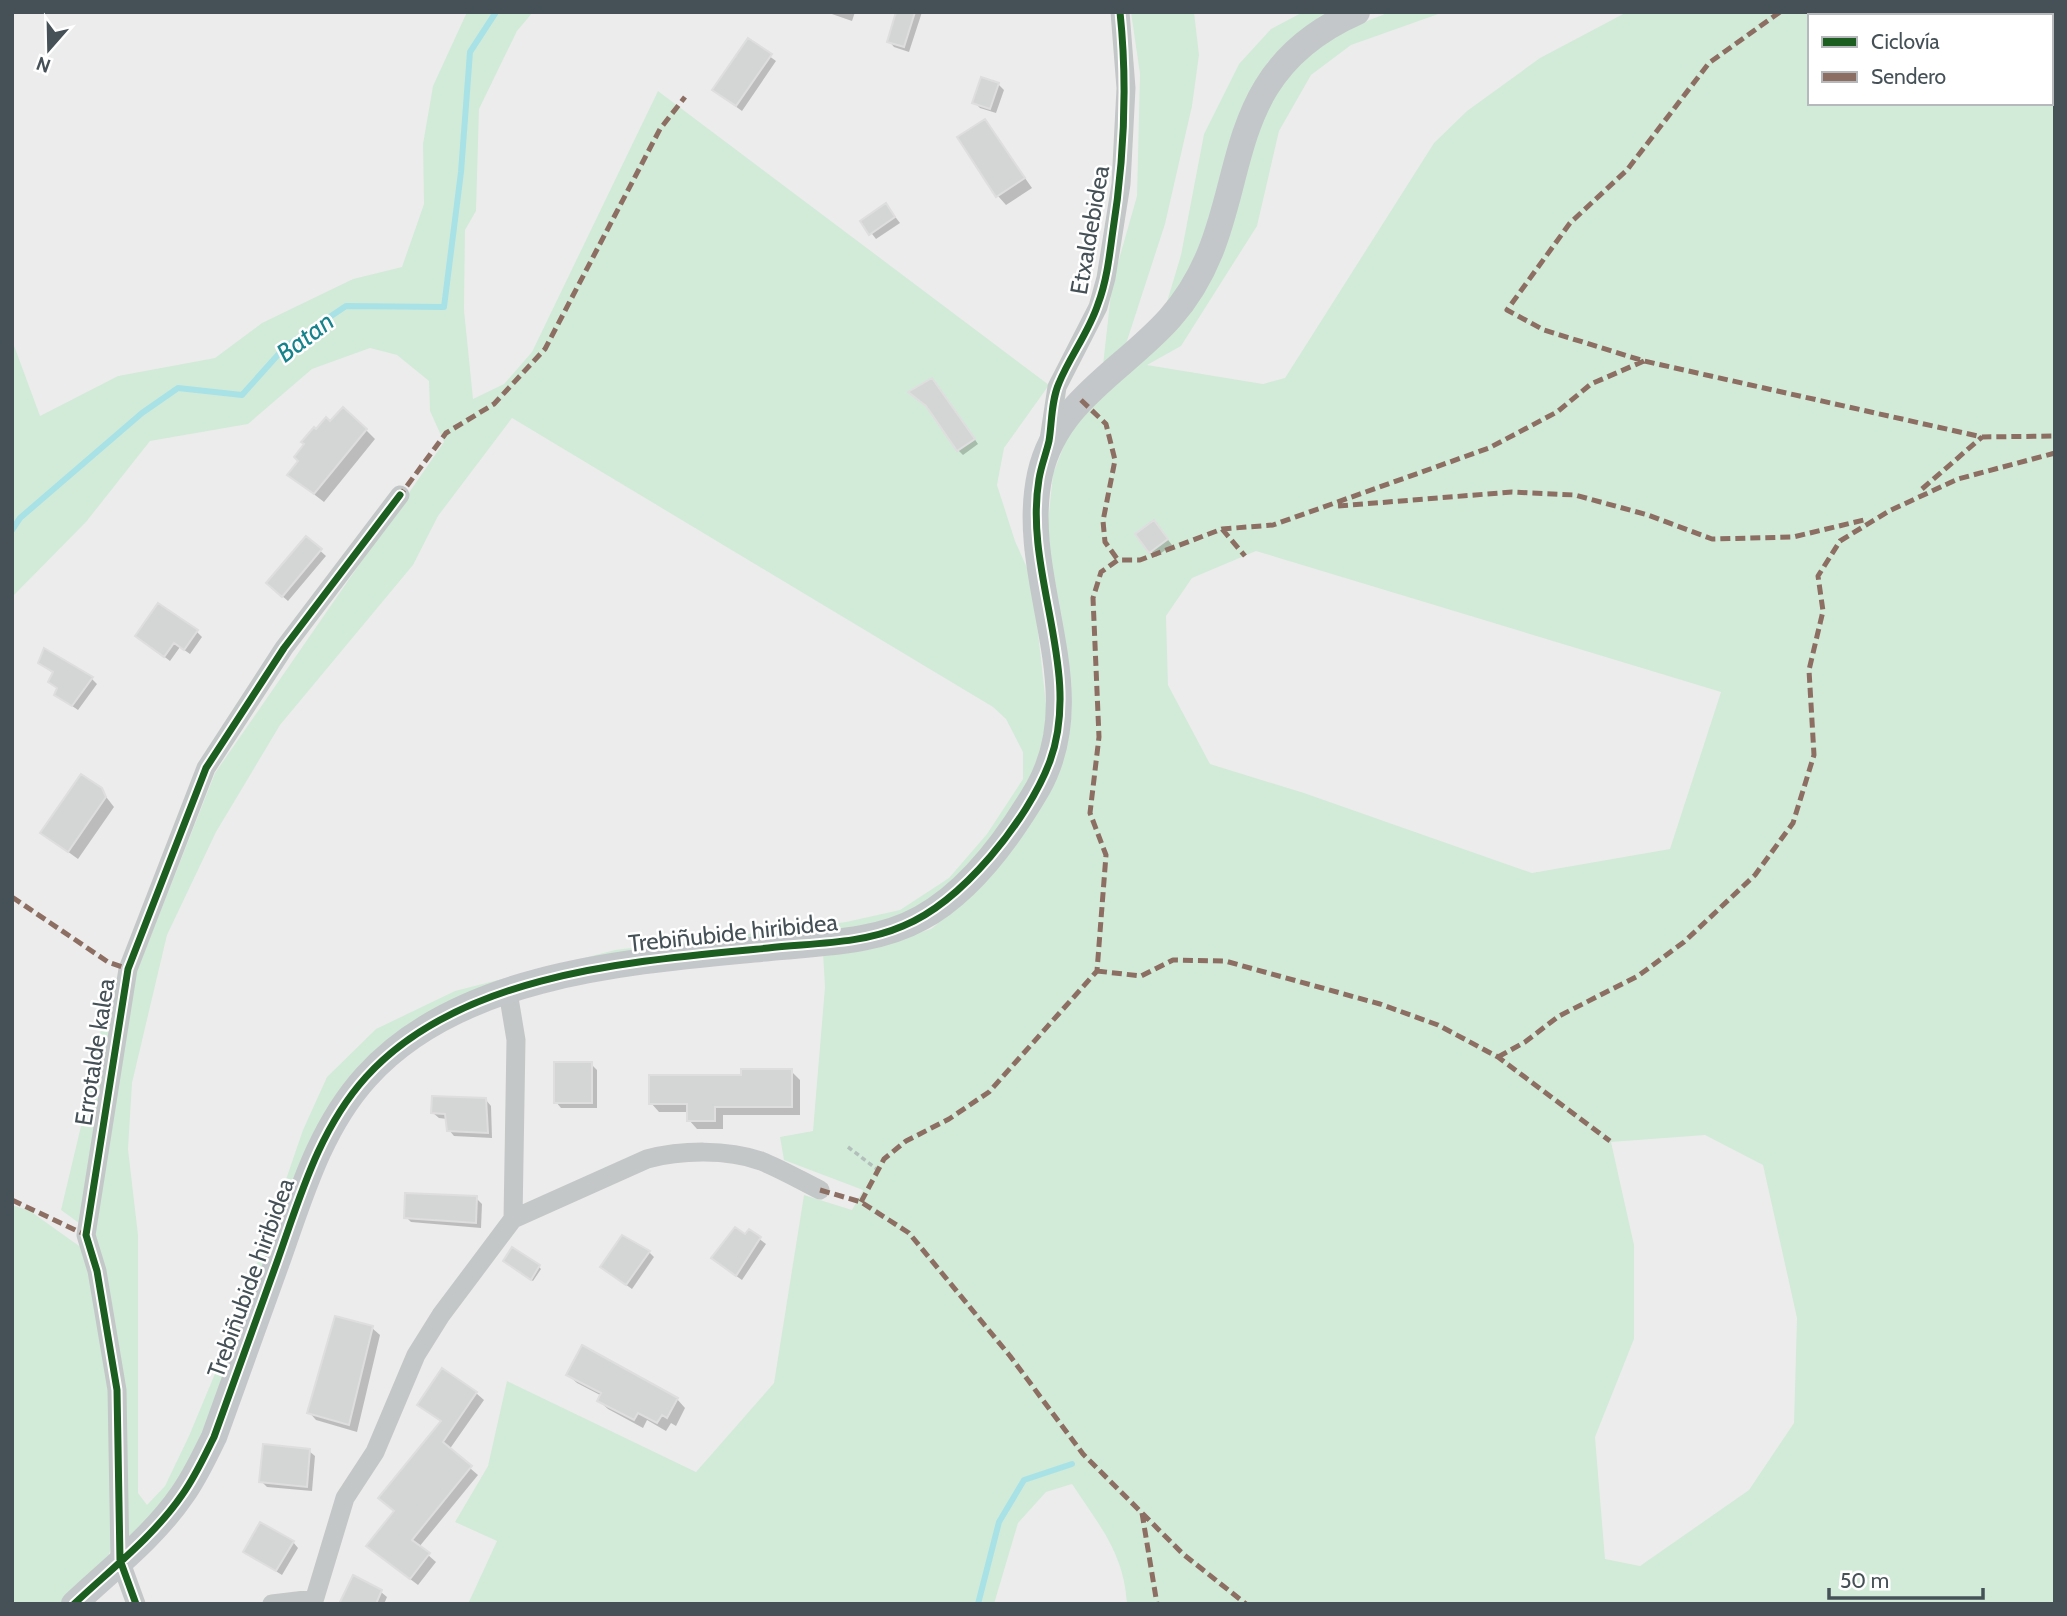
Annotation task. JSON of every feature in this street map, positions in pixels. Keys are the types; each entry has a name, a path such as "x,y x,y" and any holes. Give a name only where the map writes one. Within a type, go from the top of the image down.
{"street":[{"name":"Etxaldebidea","path":"1048,444 1057,387 1098,307 1106,278 1121,184 1126,88 1120,12"},
{"path":"1048,444 1081,400 1172,317 1191,290 1219,223 1255,106 1268,82 1305,41 1331,24 1357,12"},
{"name":"Trebiñubide hiribidea","path":"74,1604 182,1495 214,1437 320,1146 365,1078 421,1029 446,1014 508,992 626,964 857,939 899,929 943,905 979,871 1034,795 1053,754 1059,730 1059,678 1036,522 1039,478 1048,444"},
{"name":"Errotalde kalea","path":"136,1604 120,1560 117,1390 97,1271 86,1235 128,969 206,768 284,649 400,495"},
{"path":"508,992 516,1040 513,1219"},
{"path":"272,1604 314,1601 345,1498 375,1452 416,1355 441,1315 513,1219 647,1159 663,1155 729,1155 759,1161 820,1190"}],"path":[{"path":"848,1147 878,1170"}],"green space":[{"path":"467,12 533,12 517,31 479,109 476,211 465,230 464,310 473,399 504,384 532,352 658,91 1049,385 1004,448 997,485 1015,541 1032,579 1048,722 1042,760 1014,813 951,887 907,915 864,929 616,959 371,1055 213,1419 173,1493 140,1531 129,1536 95,1232 135,976 215,773 444,442 430,411 429,381 397,355 370,348 312,369 248,424 150,441 86,522 12,597 12,340 40,416 118,376 215,358 262,323 353,279 402,267 424,204 423,144 433,86","holes":["512,418 993,707 1006,719 1023,752 1023,779 987,834 949,878 900,910 846,922 615,950 455,991 376,1029 327,1077 303,1130 239,1316 189,1436 165,1486 147,1505 138,1493 138,1235 128,1149 132,1083 167,935 216,832 280,725 413,565 438,516"]},
{"path":"1131,12 1194,12 1199,55 1192,106 1165,224 1124,350 1103,365 1112,284 1137,196 1140,74"},
{"path":"1303,12 1329,12 1319,17 1268,62 1245,101 1198,256 1164,312 1181,255 1204,134 1239,64 1271,29"},
{"path":"1390,12 1444,12 1351,45 1311,75 1279,131 1257,226 1181,346 1147,365 1263,384 1285,378 1434,143 1467,111 1540,58 1627,12 2055,12 2055,1604 1127,1604 1125,1586 1115,1554 1072,1484 1046,1492 1018,1523 994,1604 468,1604 497,1541 455,1522 488,1466 507,1381 696,1472 774,1383 804,1195 852,1210 863,1190 784,1160 780,1137 813,1131 825,987 823,953 886,943 931,929 974,894 1061,759 1070,730 1047,533 1053,474 1069,432 1094,400 1156,348 1270,96 1307,54 1339,32","holes":["1256,551 1721,692 1670,849 1532,873 1304,793 1210,764 1168,685 1166,616 1192,578","1705,1135 1763,1165 1797,1318 1794,1423 1749,1490 1640,1566 1605,1559 1595,1437 1634,1339 1634,1245 1611,1142"]},
{"path":"117,978 79,1223 61,1210 91,1084 110,979"},
{"path":"12,1205 30,1211 82,1248 104,1341 110,1406 114,1538 107,1561 61,1604 12,1604"}],"building":[{"path":"896,12 915,12 904,47 887,42"},
{"path":"748,38 772,54 736,106 712,90"},
{"path":"981,77 999,83 990,109 972,103"},
{"path":"985,119 1025,178 996,197 957,137"},
{"path":"886,203 895,217 869,235 860,221"},
{"path":"932,378 975,439 957,451 926,406 908,392"},
{"path":"343,407 367,429 314,494 287,475 298,461 294,457 304,444 301,442 326,417 330,421"},
{"path":"1154,520 1168,539 1149,553 1135,534"},
{"path":"306,536 322,549 282,597 266,583"},
{"path":"158,603 198,630 184,650 174,643 164,657 135,636"},
{"path":"44,648 93,677 72,706 54,695 57,688 48,682 53,672 38,663"},
{"path":"81,774 102,788 106,797 68,852 40,833"},
{"path":"554,1062 592,1062 592,1103 554,1103"},
{"path":"741,1069 792,1069 792,1107 715,1107 715,1121 687,1121 687,1104 649,1104 649,1075 741,1075"},
{"path":"432,1096 486,1098 488,1133 447,1131 445,1114 431,1113"},
{"path":"405,1193 477,1196 476,1223 404,1218"},
{"path":"735,1227 745,1234 749,1229 761,1237 736,1276 711,1258"},
{"path":"622,1235 650,1251 626,1285 600,1267"},
{"path":"512,1247 540,1265 531,1280 503,1261"},
{"path":"335,1316 373,1326 349,1425 307,1413"},
{"path":"582,1345 678,1398 667,1418 662,1415 657,1423 638,1413 634,1420 597,1401 601,1393 566,1375"},
{"path":"442,1368 477,1392 443,1442 472,1466 412,1540 430,1553 410,1579 366,1546 394,1511 378,1498 441,1421 417,1405"},
{"path":"263,1444 310,1449 307,1487 259,1482"},
{"path":"260,1522 294,1541 276,1571 243,1552"},
{"path":"353,1575 382,1590 376,1604 339,1604"}],"waterway":[{"name":"Batan","path":"12,530 20,518 142,413 178,388 242,395 285,347 346,306 444,307 461,172 470,52 496,12"},
{"path":"978,1604 999,1522 1024,1480 1072,1464"}],"marked path":[{"path":"1780,12 1709,63 1627,170 1570,223 1507,310 1544,330 1644,361 1982,437 2055,436"},
{"path":"398,498 446,433 494,404 545,349 660,129 685,97"},
{"path":"861,1202 884,1159 906,1141 949,1119 989,1092 1097,971 1106,855 1090,813 1099,737 1093,598 1101,572 1118,560 1140,560 1222,529 1273,525 1489,448 1557,412 1591,384 1644,361"},
{"path":"1081,400 1106,424 1115,460 1103,521 1105,542 1118,560"},
{"path":"1922,489 1982,437"},
{"path":"1498,1057 1525,1042 1559,1016 1638,976 1684,942 1755,875 1793,823 1814,755 1809,670 1823,611 1818,576 1840,541 1889,511 1958,479 2055,453"},
{"path":"1338,506 1512,492 1575,495 1648,515 1712,539 1793,537 1864,520"},
{"path":"1222,529 1245,556"},
{"path":"12,897 108,962 128,969"},
{"path":"1097,971 1141,976 1173,960 1225,961 1380,1004 1438,1025 1498,1057 1610,1141"},
{"path":"820,1190 861,1202 909,1233 1010,1356 1083,1454 1183,1554 1246,1604"},
{"path":"12,1200 86,1235"},
{"path":"1142,1513 1157,1604"}],"cycle path":[{"path":"74,1604 158,1525 191,1481 214,1437 303,1189 323,1141 350,1097 366,1077 405,1042 450,1014 500,993 553,978 663,959 854,940 903,926 948,898 970,879 1009,833 1026,808 1050,761 1058,727 1060,692 1057,657 1039,550 1036,514 1039,479 1049,441 1056,390 1094,314 1108,263 1124,125 1120,12"},
{"path":"136,1604 120,1560 117,1390 97,1271 86,1235 128,969 206,768 284,648 400,495"}]}
